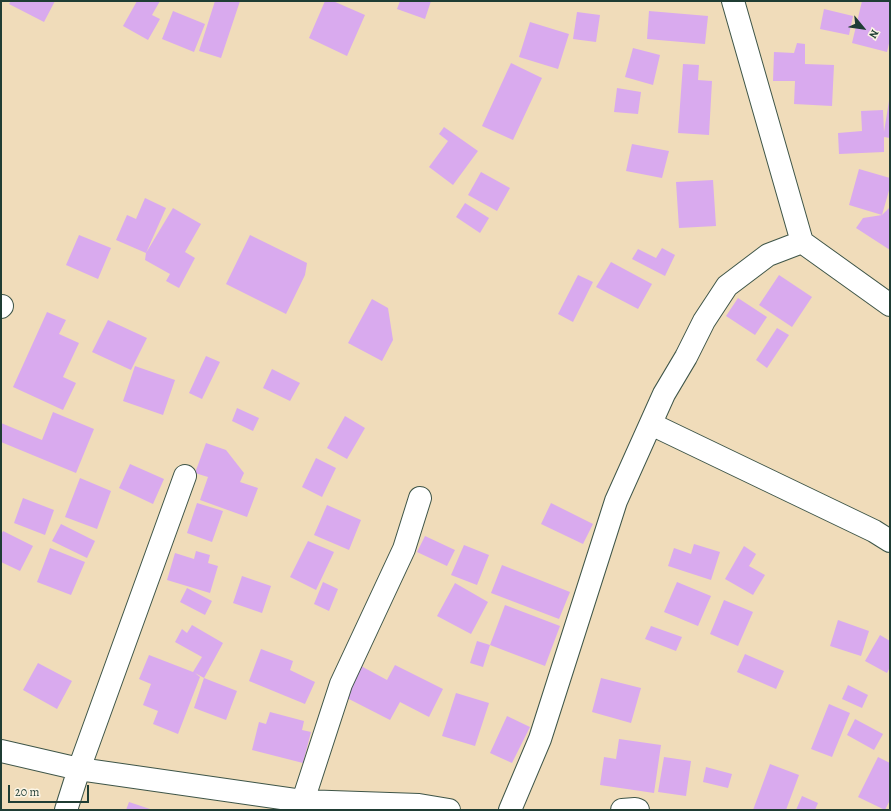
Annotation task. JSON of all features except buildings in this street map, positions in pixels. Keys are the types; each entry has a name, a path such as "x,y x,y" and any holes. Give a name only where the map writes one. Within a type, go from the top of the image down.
{"street":[{"path":"733,1 802,242 890,305"},
{"path":"510,810 540,739 616,501 664,394 686,358 704,321 727,286 768,255 802,242"},
{"path":"651,424 874,531 890,541"},
{"path":"66,810 79,769 185,476"},
{"path":"301,805 341,684 404,549 420,498"},
{"path":"1,751 79,769 301,805 419,805 449,810"},
{"path":"622,810 638,810"}]}
